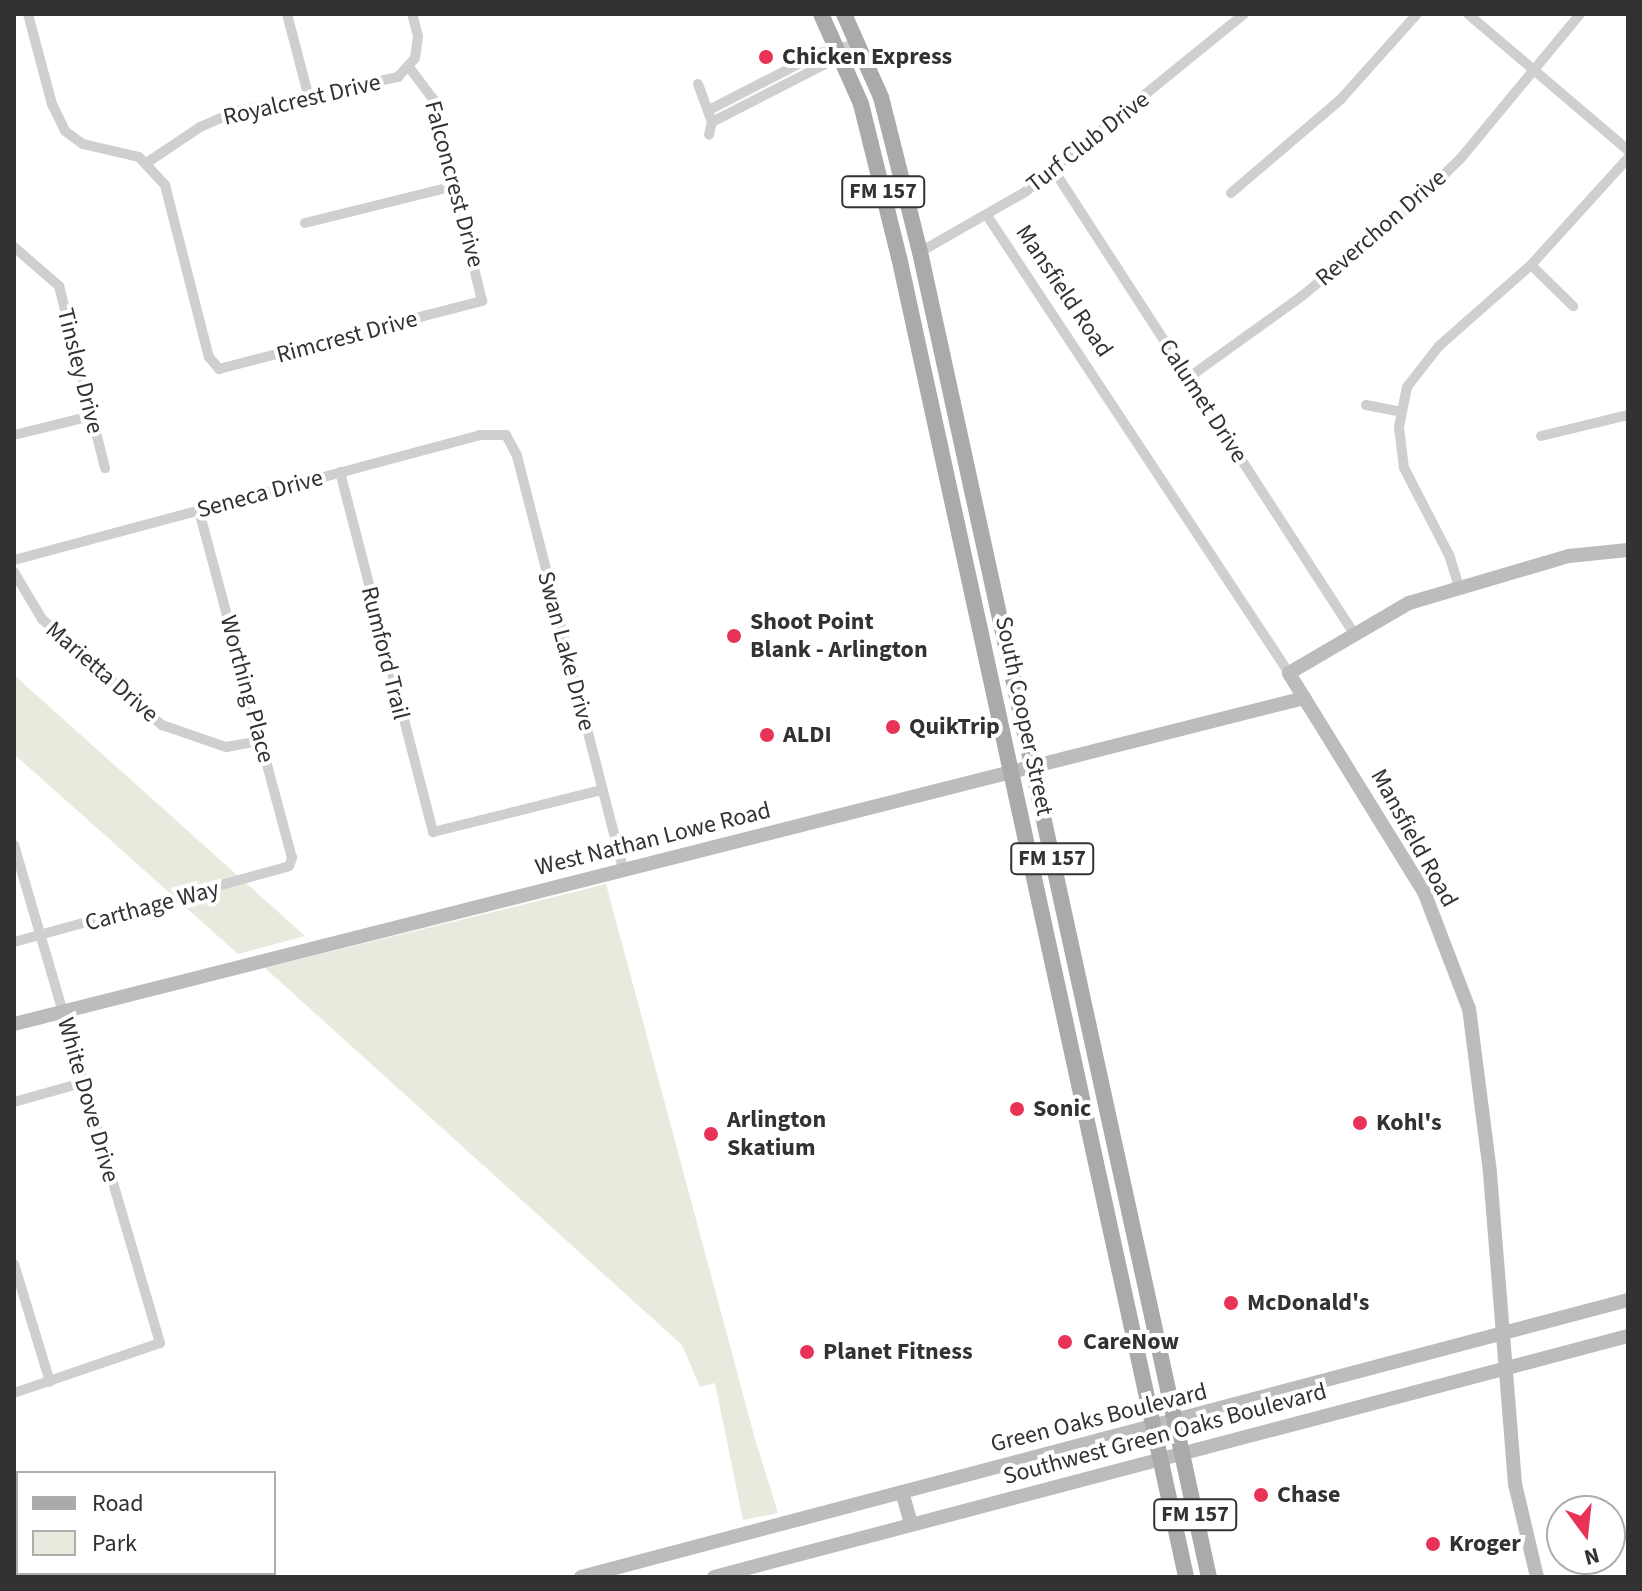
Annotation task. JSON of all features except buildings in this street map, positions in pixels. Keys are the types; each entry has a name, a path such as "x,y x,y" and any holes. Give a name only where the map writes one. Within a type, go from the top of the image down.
{"main road":[{"name":"South Cooper Street","path":"821,14 861,104 875,159 952,493 1186,1577"},
{"name":"South Cooper Street","path":"844,14 881,97 920,252 1209,1577"},
{"path":"952,493 973,488"}],"street":[{"path":"28,14 52,104 65,131 83,144 148,162"},
{"path":"287,14 309,98"},
{"name":"Royalcrest Drive","path":"148,162 210,121 387,82 409,67 417,48 412,14"},
{"name":"Turf Club Drive","path":"920,252 988,217 1053,169 1244,14"},
{"path":"1231,193 1341,99 1417,14"},
{"path":"1468,14 1628,150"},
{"name":"Reverchon Drive","path":"1188,378 1302,296 1413,205 1535,71 1580,14"},
{"path":"709,110 820,53 837,52 857,44"},
{"path":"712,122 827,63 837,52"},
{"name":"Falconcrest Drive","path":"409,67 433,99 483,290 476,304"},
{"path":"698,84 712,122 709,135"},
{"path":"1459,587 1449,555 1404,468 1399,446 1401,412 1407,387 1422,363 1531,265 1628,158"},
{"name":"Rimcrest Drive","path":"148,162 165,185 209,357 219,369 476,304"},
{"name":"Calumet Drive","path":"1053,169 1353,632"},
{"path":"305,223 455,186"},
{"name":"Mansfield Road","path":"988,217 1289,673 1424,892 1469,1009 1505,1335 1515,1484 1537,1577"},
{"name":"Tinsley Drive","path":"14,247 59,286 105,468"},
{"path":"1531,265 1573,306"},
{"path":"1366,405 1401,412"},
{"path":"1541,436 1628,415"},
{"path":"14,435 91,416"},
{"name":"Seneca Drive","path":"14,560 479,435 506,435"},
{"name":"Swan Lake Drive","path":"506,435 517,456 623,869"},
{"name":"Rumford Trail","path":"340,472 433,832 602,790"},
{"name":"Worthing Place","path":"199,511 292,858 289,866"},
{"path":"1289,673 1353,632 1409,603 1569,556 1628,550"},
{"name":"Marietta Drive","path":"14,572 42,619 162,725 226,747 261,741"},
{"name":"West Nathan Lowe Road","path":"14,1024 1304,698"},
{"name":"White Dove Drive","path":"14,845 42,934 81,1083 159,1338 150,1351 50,1382"},
{"name":"Carthage Way","path":"14,942 289,866"},
{"path":"14,1102 81,1083"},
{"path":"14,1264 50,1382 14,1393"},
{"name":"Green Oaks Boulevard","path":"581,1577 1176,1424 1628,1300"},
{"name":"Southwest Green Oaks Boulevard","path":"714,1577 1628,1336"},
{"path":"902,1492 911,1523"}],"green space":[{"path":"14,675 305,936 238,954 14,754"},
{"path":"606,884 755,1439 778,1513 743,1520 715,1383 700,1387 682,1345 265,968"}],"place":[{"name":"Chicken Express","path":"766,57"},
{"name":"Shoot Point Blank - Arlington","path":"734,636"},
{"name":"QuikTrip","path":"893,727"},
{"name":"ALDI","path":"767,735"},
{"name":"Sonic","path":"1017,1109"},
{"name":"Kohl's","path":"1360,1123"},
{"name":"Arlington Skatium","path":"711,1134"},
{"name":"McDonald's","path":"1231,1303"},
{"name":"CareNow","path":"1065,1342"},
{"name":"Planet Fitness","path":"807,1352"},
{"name":"Chase","path":"1261,1495"},
{"name":"Kroger","path":"1433,1544"}]}
